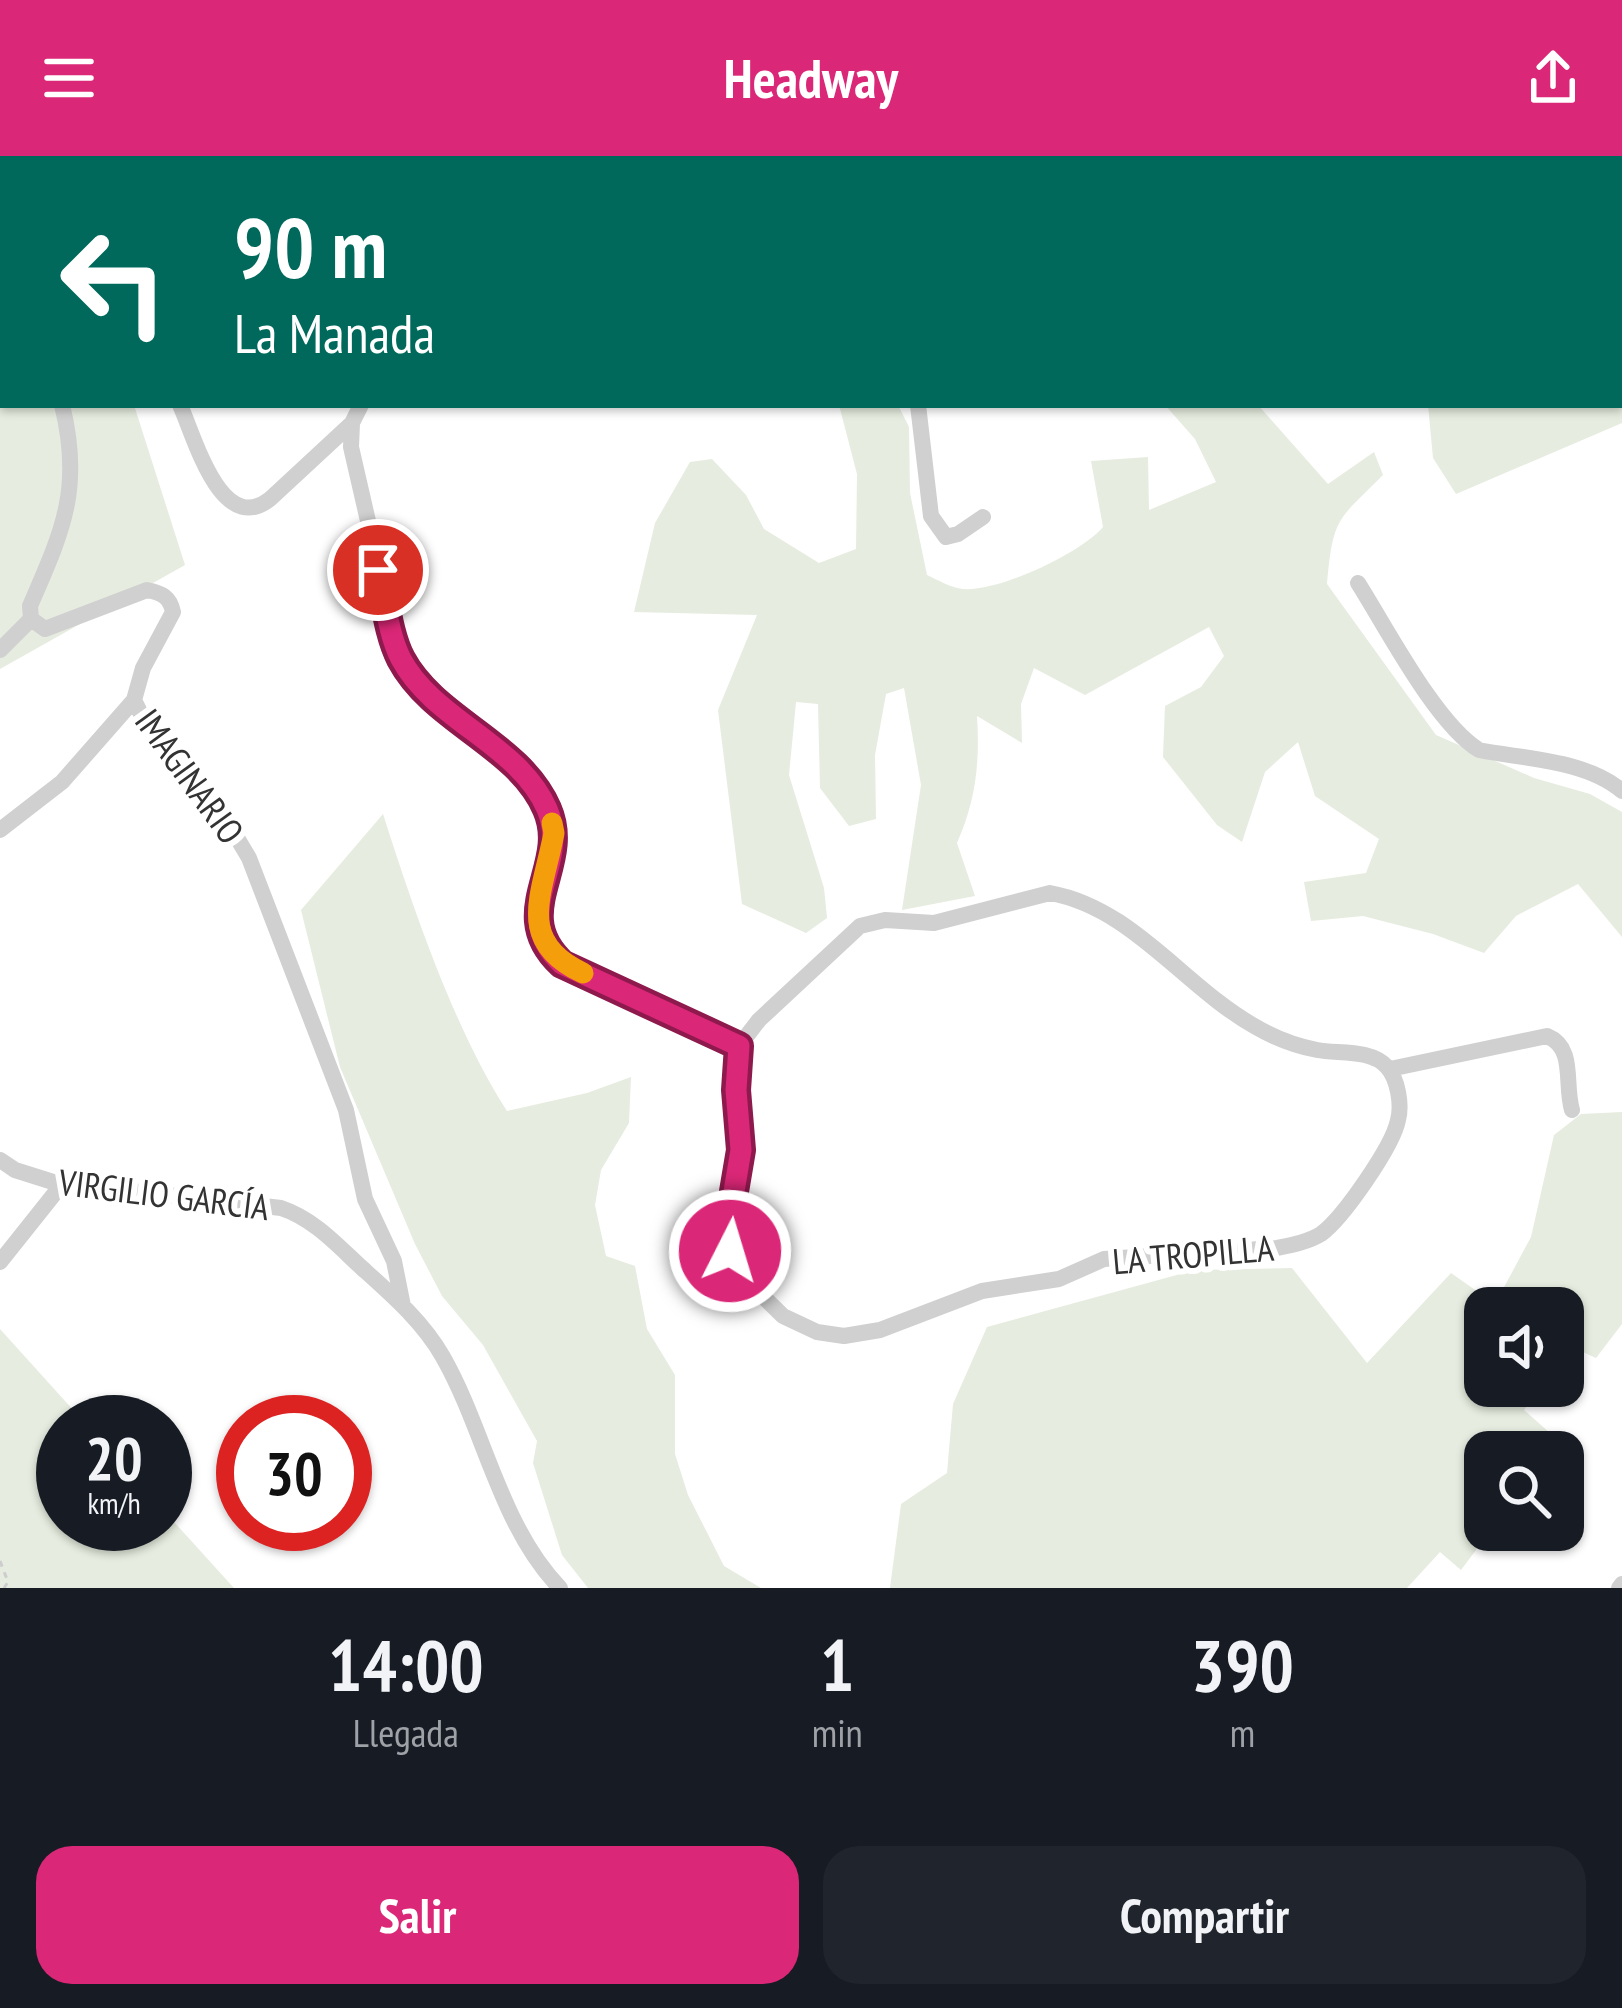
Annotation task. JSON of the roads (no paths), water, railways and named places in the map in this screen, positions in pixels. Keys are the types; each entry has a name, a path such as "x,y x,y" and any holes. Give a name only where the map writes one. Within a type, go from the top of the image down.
{"street":[{"path":"0,650 32,619 30,606 66,521 70,462 62,408"},
{"path":"181,408 215,483 230,503 243,509 258,508 270,499 352,423 360,408"},
{"path":"918,408 931,516 938,530 946,537 958,534 982,517"},
{"path":"352,423 357,484 399,656 429,692 524,775 550,815 554,833 538,932 562,964 739,1046 759,1020 860,926 885,920 934,923 1050,892 1080,898 1115,916 1176,970 1257,1028 1318,1050 1365,1055 1390,1069 1547,1036 1559,1041 1567,1052 1567,1094 1572,1110"},
{"path":"1358,583 1465,742 1479,750 1580,770 1622,791"},
{"name":"IMAGINARIO","path":"32,619 45,629 147,590 171,601 173,613 143,668 134,700 144,720 230,826 249,858 346,1110 365,1199 394,1261 403,1306"},
{"path":"0,830 62,782 134,700"},
{"name":"LA TROPILLA","path":"739,1046 736,1090 741,1150 727,1233 730,1251 740,1274 783,1316 818,1332 844,1336 880,1330 982,1291 1059,1279 1104,1259 1277,1248 1318,1236 1335,1222 1393,1136 1400,1117 1390,1069"},
{"name":"VIRGILIO GARCÍA","path":"0,1160 15,1170 63,1183 242,1201 299,1214 403,1306 441,1354 529,1551 560,1588"},
{"path":"0,1262 63,1183"}]}
